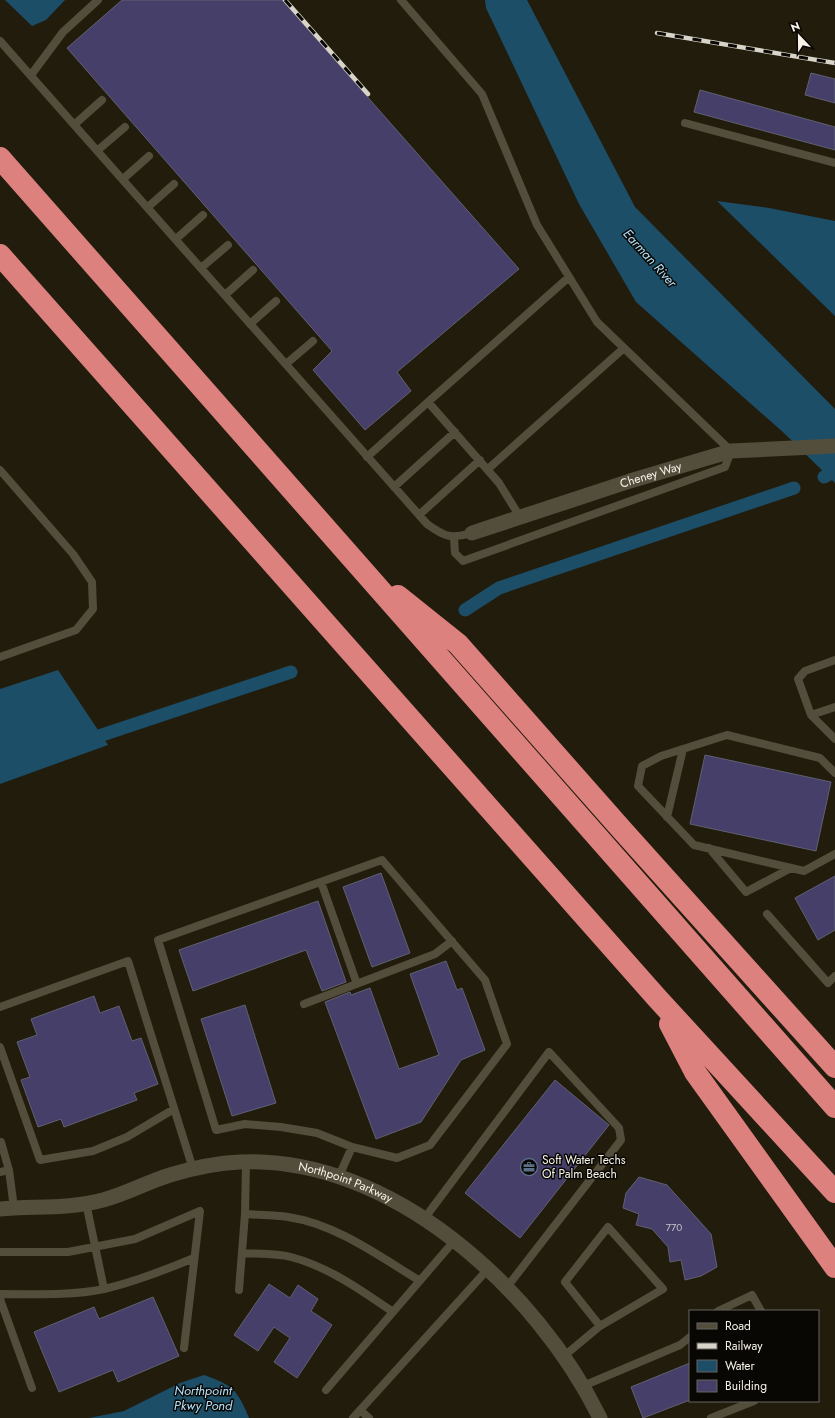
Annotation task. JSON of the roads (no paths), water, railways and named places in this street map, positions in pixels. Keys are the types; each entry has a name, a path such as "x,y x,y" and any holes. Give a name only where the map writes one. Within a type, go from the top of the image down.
{"highway":[{"path":"0,158 835,1107"},
{"path":"0,255 657,998 835,1192"},
{"path":"351,558 458,644 623,831 835,1067"},
{"path":"657,998 695,1072 835,1267"}],"street":[{"name":"Cheney Way","path":"472,533 630,481 731,451 835,446"},
{"name":"Northpoint Parkway","path":"7,1208 66,1206 86,1203 121,1195 169,1175 220,1163 282,1163 313,1168 339,1176 372,1190 424,1219 488,1268 548,1333 583,1386 600,1418"}],"lane":[{"path":"31,75 63,32 98,0"},
{"path":"401,0 482,94 537,225 598,322 731,451 725,468 463,561 455,553 454,538"},
{"path":"0,41 98,150 427,524 439,533 454,538 472,533"},
{"path":"75,124 102,100"},
{"path":"685,123 835,163"},
{"path":"98,150 125,127"},
{"path":"123,179 149,156"},
{"path":"148,207 174,184"},
{"path":"176,239 203,215"},
{"path":"201,268 228,244"},
{"path":"225,295 253,270"},
{"path":"367,457 569,277"},
{"path":"250,324 276,301"},
{"path":"286,364 313,341"},
{"path":"488,469 624,348"},
{"path":"428,402 488,469 499,483 520,517"},
{"path":"394,487 455,432"},
{"path":"419,515 480,460"},
{"path":"0,470 73,554 92,582 93,609 76,630 0,656"},
{"path":"835,660 805,671 798,679 811,715 835,739"},
{"path":"811,715 835,707"},
{"path":"835,773 820,758 727,735 661,756 642,766 638,786 694,845 804,871 835,854"},
{"path":"667,817 683,749"},
{"path":"710,848 746,892 791,868"},
{"path":"382,860 452,941 485,980 507,1044 430,1145 397,1158 352,1147 317,1133 281,1127 245,1124 216,1130 158,940 382,860"},
{"path":"321,882 357,984"},
{"path":"767,914 828,983 835,976"},
{"path":"304,1004 435,954 452,941"},
{"path":"0,1007 128,961 193,1169"},
{"path":"0,1047 40,1160 93,1151 127,1137 174,1109"},
{"path":"424,1219 549,1052 619,1128 621,1140 507,1287"},
{"path":"0,1141 9,1170 7,1208"},
{"path":"339,1176 352,1147"},
{"path":"239,1290 245,1214 246,1162"},
{"path":"0,1172 9,1170"},
{"path":"86,1203 104,1289"},
{"path":"0,1252 68,1252 135,1239 200,1211 184,1348"},
{"path":"245,1214 288,1217 318,1225 357,1243 420,1281"},
{"path":"564,1356 600,1326 663,1289 608,1227 565,1282 600,1326"},
{"path":"326,1390 454,1241"},
{"path":"242,1253 290,1257 323,1269 354,1286 393,1312"},
{"path":"0,1294 52,1294 104,1289 153,1274 194,1258"},
{"path":"353,1418 488,1268"},
{"path":"720,1310 752,1295 760,1310"},
{"path":"0,1299 32,1388"},
{"path":"583,1386 680,1345 689,1338"},
{"path":"711,1418 751,1402"},
{"path":"360,1410 369,1418"}],"water":[{"path":"5,0 65,0 46,20 32,26"},
{"name":"Earman River","path":"485,0 527,0 635,207 835,409 835,483 785,434 636,302 579,204 486,8"},
{"path":"717,201 769,208 835,221 835,316"},
{"path":"58,670 108,745 0,784 0,689"},
{"name":"Northpoint Pkwy Pond","path":"204,1375 221,1382 233,1390 241,1401 249,1418 89,1418 124,1411 180,1383"}],"waterway":[{"path":"824,477 835,471"},
{"path":"465,610 499,588 794,488"},
{"path":"84,741 291,672"}],"railway":[{"path":"285,0 368,94"},
{"path":"657,33 835,63"}],"place":[{"name":"Soft Water Techs Of Palm Beach","path":"529,1167"}]}
